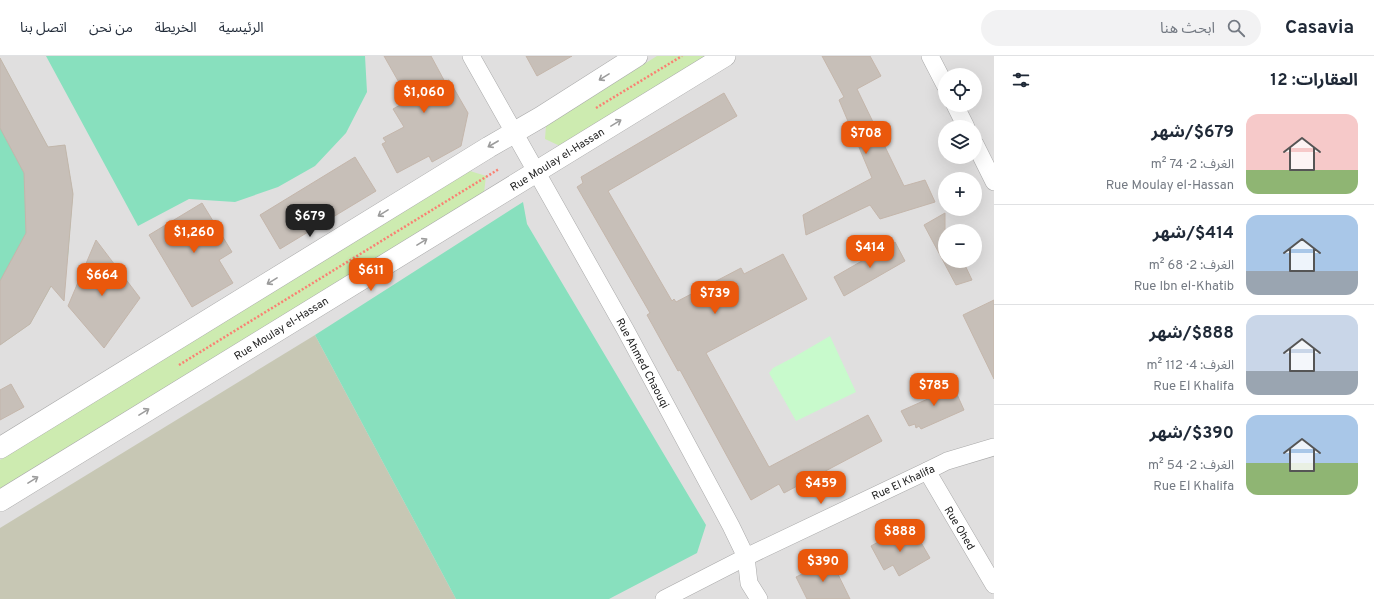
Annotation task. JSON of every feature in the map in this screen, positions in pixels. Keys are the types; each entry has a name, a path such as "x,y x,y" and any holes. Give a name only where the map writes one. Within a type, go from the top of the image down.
{"street":[{"name":"Rue Ahmed Chaouqi","path":"471,56 502,110 513,133 625,329 731,526 746,557 749,583 759,599"},
{"path":"0,448 541,117 637,56"},
{"name":"Rue Moulay el-Hassan","path":"0,501 725,56"},
{"path":"930,56 938,71"},
{"path":"982,158 994,182"},
{"name":"Rue El Khalifa","path":"664,599 746,557 947,461 994,446"},
{"name":"Rue Ohed","path":"927,471 994,585"}],"path":[{"path":"591,111 682,56"},
{"path":"175,367 500,168"}],"shaded area":[{"path":"0,56 994,56 994,599 0,599"},
{"path":"315,335 456,599 0,599 0,528"}],"green space":[{"path":"46,56 365,56 367,92 346,133 315,166 278,187 235,202 189,199 138,226"},
{"path":"657,56 708,56 560,146 545,139 546,125"},
{"path":"0,58 48,147 65,145 73,194 68,256 30,324 0,345"},
{"path":"470,171 486,176 484,193 0,491 0,460"},
{"path":"523,202 527,224 706,525 697,553 609,599 456,599 315,335"},
{"path":"830,336 856,392 796,421 769,373 773,368"}],"building":[{"path":"384,56 431,56 445,82 449,80 468,113 461,146 432,162 429,156 397,173 382,144 386,142 383,138 404,127 393,109 409,100"},
{"path":"526,56 572,56 537,76"},
{"path":"822,56 870,56 881,76 857,89 904,186 925,180 935,202 880,219 870,205 806,235 803,215 872,178 839,100 844,97"},
{"path":"0,58 48,147 65,145 73,194 64,301 51,286 30,324 0,345 0,281 26,233 24,173 0,128"},
{"path":"724,93 737,116 608,191 672,301 674,299 676,302 741,268 744,274 783,254 807,299 706,353 769,467 868,415 882,441 784,493 779,484 751,500 680,370 678,371 647,315 650,313 577,187 583,183 581,177"},
{"path":"355,157 376,191 280,249 260,215"},
{"path":"202,203 232,252 219,260 233,283 192,307 149,235"},
{"path":"940,216 945,216 945,224 938,224 938,251 924,225"},
{"path":"96,240 140,298 104,348 68,306"},
{"path":"895,242 905,261 844,296 834,277"},
{"path":"947,268 966,268 972,280 956,285"},
{"path":"994,300 994,379 963,315"},
{"path":"951,381 964,410 921,429 919,426 916,428 915,424 909,426 901,411 930,398 927,392"},
{"path":"11,384 24,407 0,420 0,390"},
{"path":"908,531 914,542 919,539 930,558 899,576 893,565 884,570 871,546 896,532 898,536"},
{"path":"831,560 850,599 807,599 796,577"}]}
